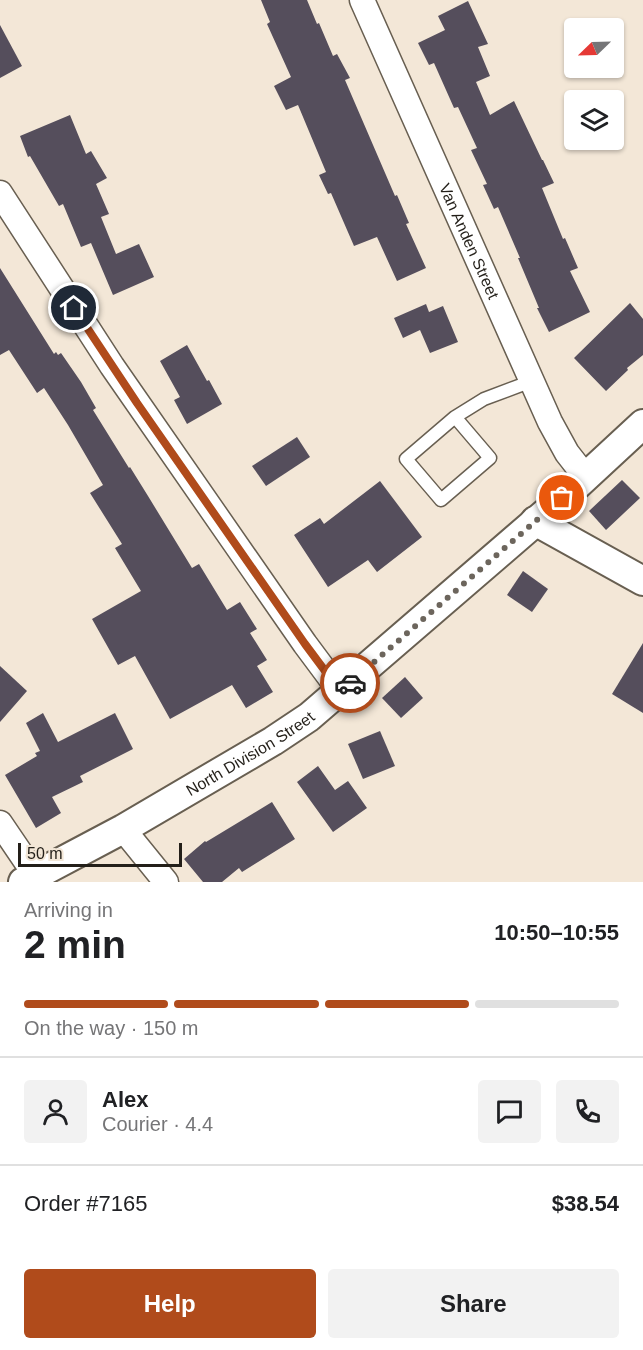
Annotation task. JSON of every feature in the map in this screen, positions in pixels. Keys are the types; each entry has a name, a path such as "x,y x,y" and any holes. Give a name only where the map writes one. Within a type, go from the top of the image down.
{"street":[{"name":"Van Anden Street","path":"362,0 550,422 567,453 585,476"},
{"path":"0,193 112,366 340,691"},
{"name":"North Division Street","path":"30,879 123,829 273,741 309,717 643,424"},
{"path":"535,521 643,581"},
{"path":"0,823 30,879"},
{"path":"123,829 166,882"}],"lane":[{"path":"455,417 490,458 441,500 406,459 455,417 484,399 532,381"}],"building":[{"path":"261,0 307,0 333,56 337,54 350,78 345,80 395,196 397,195 409,223 406,224 426,268 397,281 377,237 354,246 331,193 328,194 319,175 326,172 298,105 286,110 274,86 291,77 267,24 270,22"},
{"path":"468,1 488,44 478,47 490,76 476,82 490,115 514,101 554,183 542,188 578,268 570,271 590,312 549,332 537,308 539,308 518,258 520,258 498,207 494,209 483,185 487,184 471,150 477,148 458,107 454,108 434,63 429,65 418,43 445,30 438,16"},
{"path":"0,25 22,66 0,78"},
{"path":"70,115 86,154 91,151 107,178 96,184 109,214 101,217 116,254 139,244 154,277 113,295 91,243 81,247 63,204 59,206 30,156 28,157 20,136"},
{"path":"0,268 54,354 61,353 81,382 96,408 93,410 192,568 199,564 227,610 240,602 257,629 250,633 267,660 257,666 273,692 246,708 232,685 170,719 135,656 118,665 92,619 141,591 115,548 122,544 90,493 103,485 68,425 44,388 37,393 9,350 0,355"},
{"path":"630,303 643,319 643,355 627,368 628,370 606,391 574,358"},
{"path":"426,304 429,312 443,306 458,342 430,353 420,330 403,338 394,318"},
{"path":"187,345 222,404 187,424 174,400 180,397 160,361"},
{"path":"297,437 310,457 266,486 252,466"},
{"path":"622,480 640,498 606,530 589,511"},
{"path":"380,481 422,537 377,572 368,560 328,587 294,535 320,518 324,524"},
{"path":"523,571 548,589 532,612 507,595"},
{"path":"643,643 643,713 612,694"},
{"path":"0,666 27,691 0,722"},
{"path":"405,677 423,698 401,718 382,698"},
{"path":"43,713 58,742 115,713 133,749 80,776 83,782 52,797 61,813 36,828 5,775 37,756 35,753 40,751 26,723"},
{"path":"380,731 395,766 363,779 348,744"},
{"path":"318,766 335,790 348,781 367,808 333,832 297,782"},
{"path":"272,802 295,839 242,872 239,868 222,882 203,882 184,859 205,841"}],"way so far":[{"path":"350,683 562,498"}],"route":[{"path":"74,308 124,384 305,644 340,691 350,683"}]}
